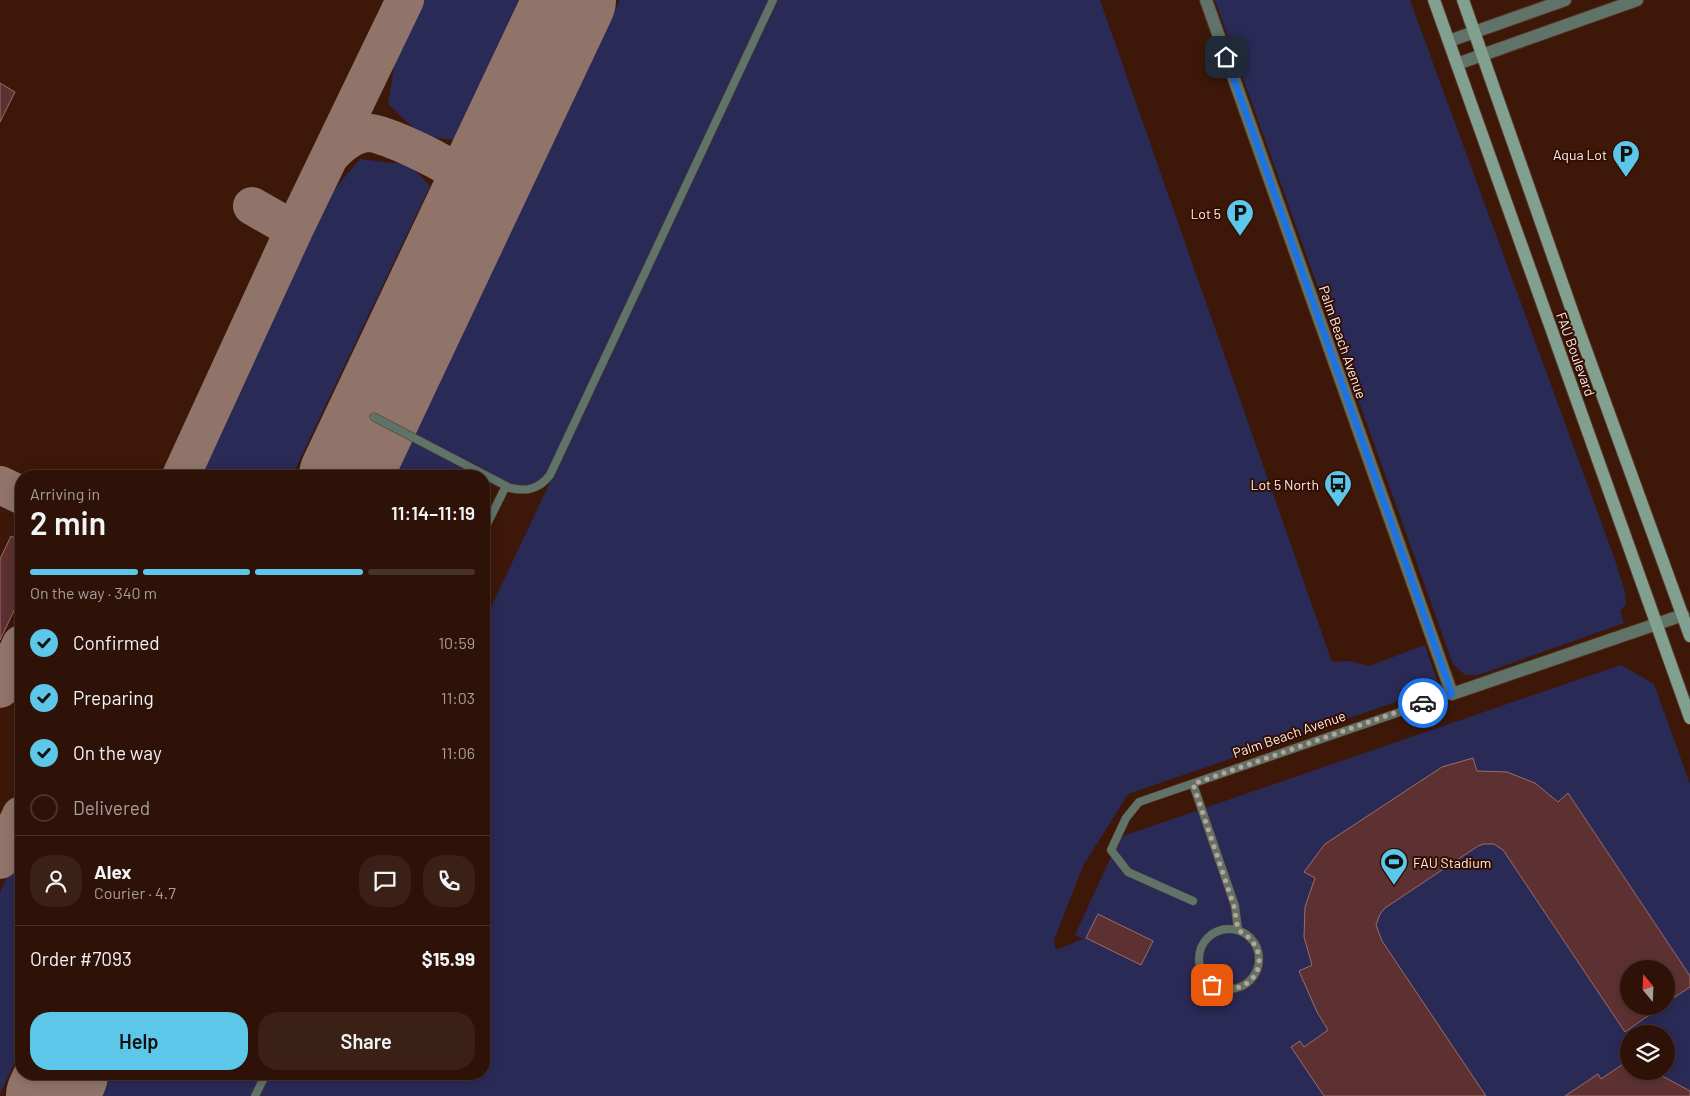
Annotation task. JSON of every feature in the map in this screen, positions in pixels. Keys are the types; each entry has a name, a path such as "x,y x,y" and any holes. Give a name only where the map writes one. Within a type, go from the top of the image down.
{"street":[{"name":"Palm Beach Avenue","path":"1206,0 1452,694 1682,614"},
{"name":"FAU Boulevard","path":"1434,0 1690,718"},
{"name":"FAU Boulevard","path":"1464,0 1690,636"},
{"path":"1449,41 1565,0"},
{"path":"1457,64 1611,4 1637,0"}],"lane":[{"path":"490,478 506,486 520,490 539,487 550,475 773,0"},
{"path":"374,417 475,470"},
{"path":"490,518 506,486"},
{"name":"Palm Beach Avenue","path":"1193,900 1128,872 1110,850 1132,808 1139,802 1452,694"},
{"path":"1193,784 1234,906 1238,930"},
{"path":"1226,929 1238,930 1249,936 1256,945 1260,956 1259,967 1254,978 1245,985 1235,990 1224,990 1212,985 1203,976 1198,964 1199,952 1204,940 1214,932 1226,929"},
{"path":"256,1096 263,1080"}],"shaded area":[{"path":"420,0 519,0 453,140 422,136 388,104 396,56"},
{"path":"620,0 773,0 545,481 520,490 490,478 490,470 398,470"},
{"path":"778,0 1100,0 1332,662 1349,661 1369,666 1425,645 1439,687 1128,794 1083,866 1054,940 1056,950 1083,939 1075,935 1120,837 1621,665 1654,684 1690,784 1690,1096 260,1096 268,1080 490,1080 490,609"},
{"path":"1215,0 1410,0 1614,557 1625,592 1626,604 1620,611 1624,623 1478,675 1465,675 1453,664"},
{"path":"360,159 410,165 430,186 295,470 194,470 328,197"},
{"path":"15,862 15,1062 0,1094 0,892"},
{"path":"108,1080 263,1080 255,1096 101,1096"}],"building":[{"path":"0,83 15,92 0,122"},
{"path":"11,536 15,538 15,609 0,640 0,559"},
{"path":"1473,758 1477,771 1507,772 1535,783 1558,802 1568,793 1690,976 1690,987 1675,997 1675,960 1620,960 1620,1015 1649,1015 1635,1025 1620,1025 1503,850 1494,844 1484,844 1478,846 1385,908 1380,914 1376,925 1382,941 1486,1096 1324,1096 1291,1047 1300,1041 1304,1047 1328,1030 1317,1012 1299,971 1312,965 1304,937 1305,907 1315,878 1304,872 1325,844 1442,767"},
{"path":"1098,914 1153,941 1141,965 1086,938"},
{"path":"1620,1066 1620,1080 1670,1080 1690,1091 1690,1096 1565,1096 1598,1074 1601,1079"}],"taxiway":[{"path":"184,470 294,230 405,0"},
{"path":"331,155 348,140 364,133 389,138 416,150 442,163 461,179 467,195 468,218"},
{"path":"446,165 461,167 475,165 488,160 500,150"},
{"path":"252,206 294,230"},
{"path":"0,485 15,492"},
{"path":"0,689 15,657"},
{"path":"0,860 15,828"}],"runway":[{"path":"348,470 570,0"},
{"path":"52,1096 59,1080"}],"way so far":[{"path":"1212,985 1224,990 1235,990 1245,985 1254,978 1259,967 1260,956 1256,945 1249,936 1238,930 1234,906 1193,784 1423,703"}],"place":[{"name":"Aqua Lot","path":"1626,178"},
{"name":"Lot 5","path":"1240,237"},
{"name":"Lot 5 North","path":"1338,508"},
{"name":"FAU Stadium","path":"1394,886"}],"route":[{"path":"1226,57 1452,694 1423,703"}]}
